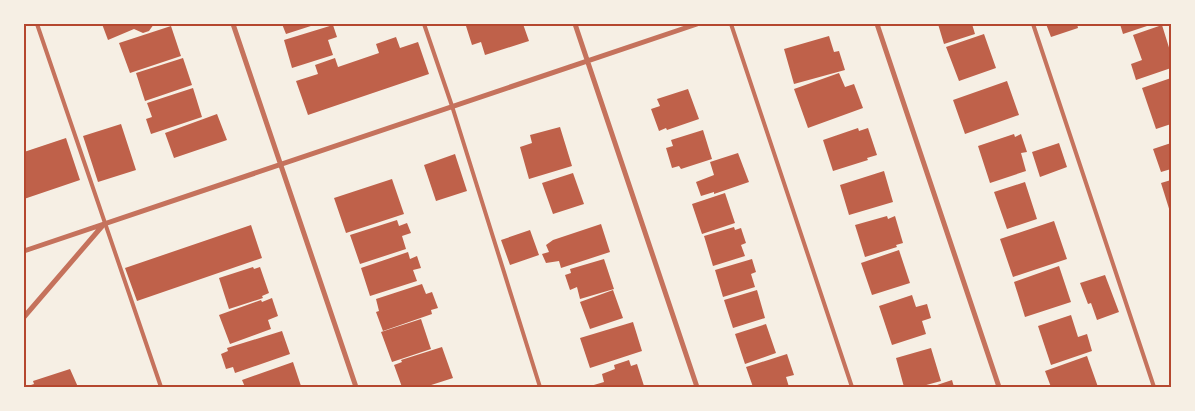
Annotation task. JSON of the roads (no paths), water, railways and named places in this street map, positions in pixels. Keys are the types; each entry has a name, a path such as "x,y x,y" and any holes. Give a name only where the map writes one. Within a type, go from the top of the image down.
{"street":[{"path":"234,24 356,387"},
{"path":"575,24 697,387"},
{"path":"24,251 697,24"},
{"path":"877,24 1000,387"},
{"path":"24,317 105,224"}],"lane":[{"path":"37,24 161,387"},
{"path":"424,24 452,106 540,387"},
{"path":"731,24 852,387"},
{"path":"1033,24 1154,387"}]}
